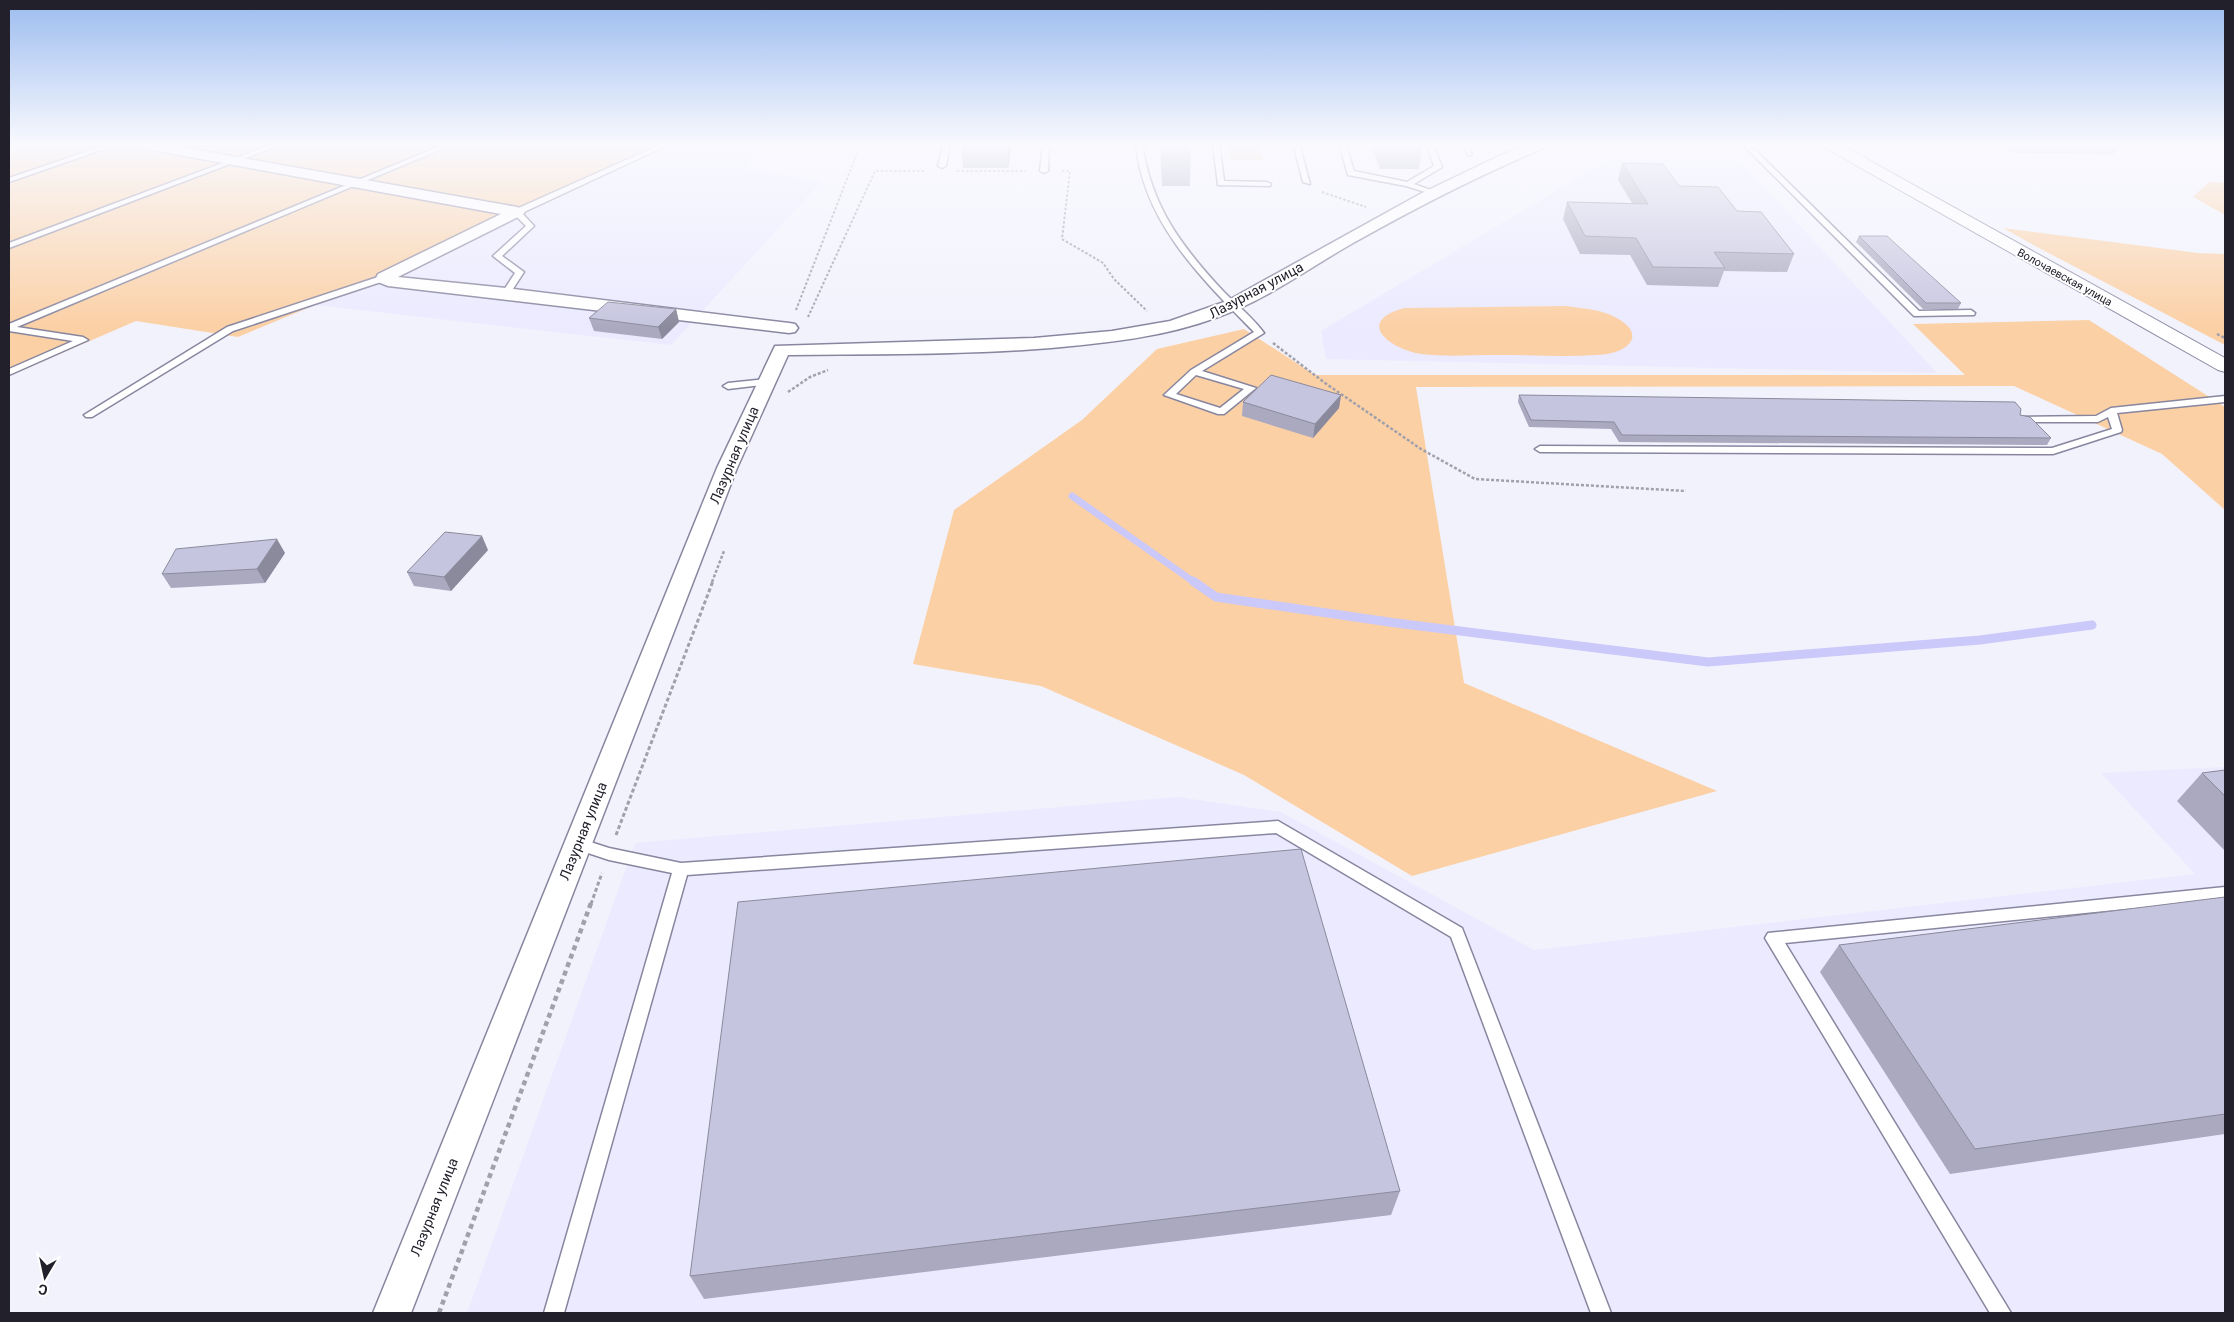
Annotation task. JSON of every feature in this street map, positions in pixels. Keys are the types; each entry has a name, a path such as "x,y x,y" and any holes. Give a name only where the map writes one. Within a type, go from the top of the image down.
{"street":[{"path":"479,205 517,212"},
{"name":"Лазурная улица","path":"392,1313 727,468 781,350 1025,345 1140,334 1205,318 1233,305 1413,205"},
{"name":"Волочаевская улица","path":"1937,205 2225,366"},
{"path":"384,278 517,212"},
{"path":"384,278 394,282 506,293 789,328"}],"lane":[{"path":"9,246 118,205"},
{"path":"9,328 305,205"},
{"path":"506,293 520,272 497,256 530,226 517,212 533,205"},
{"path":"1153,205 1200,272 1260,333 1194,372 1169,395 1221,412 1251,388 1194,372"},
{"path":"1806,205 1917,314 1971,313 1957,301"},
{"path":"1839,238 1848,238"},
{"path":"89,415 230,329 384,278"},
{"path":"9,328 83,340 9,372"},
{"path":"728,386 766,382"},
{"path":"2021,419 2098,419 2111,411 2225,399"},
{"path":"1540,449 2054,451 2117,430 2111,411"},
{"path":"578,844 609,854 681,869 1278,827 1457,934 1601,1313"},
{"path":"554,1313 681,869"},
{"path":"2001,1313 1774,938 2225,893"}],"path":[{"path":"789,328 837,205"},
{"path":"806,322 860,205"},
{"path":"1066,205 1062,240 1103,263 1114,279 1150,314"},
{"path":"1358,205 1392,216"},
{"path":"1260,333 1325,383 1405,438 1475,479 1686,491"},
{"path":"786,393 810,377 838,367 843,349"},
{"path":"439,1313 727,542"}],"shaded area":[{"path":"9,205 528,205 315,305 238,337 136,321 9,376"},
{"path":"528,205 800,205 671,345 315,305"},
{"path":"1533,205 1780,205 1937,373 1326,359 1321,331"},
{"path":"2207,205 2225,205 2225,215"},
{"path":"2003,228 2198,253 2225,254 2225,345 2037,247"},
{"path":"1566,306 1594,310 1611,315 1630,329 1631,341 1626,347 1618,351 1596,355 1430,355 1398,347 1382,334 1379,327 1381,320 1389,314 1404,308"},
{"path":"2089,320 2225,407 2225,510 2162,454 2014,386 1416,387 1464,683 1717,791 1412,876 1244,775 1041,686 913,664 954,510 1082,420 1157,349 1244,329 1315,375 1965,375 1913,324"},
{"path":"2225,767 2225,1313 467,1313 635,843 1178,797 1281,812 1534,950 2195,874 2101,773"}],"building":[{"path":"1568,205 1732,205 1737,211 1761,212 1794,254 1714,252 1725,268 1653,267 1636,238 1585,236"},
{"path":"1859,236 1887,236 1961,303 1926,303"},
{"path":"608,302 676,309 658,327 589,318"},
{"path":"1271,375 1341,395 1315,424 1243,402"},
{"path":"1519,395 2015,402 2021,409 2020,415 2030,417 2051,438 1622,435 1614,422 1531,420"},
{"path":"445,532 482,536 444,577 407,572"},
{"path":"277,539 257,569 162,574 176,549"},
{"path":"2225,770 2225,796 2202,773"},
{"path":"1301,849 1400,1191 690,1276 738,902"},
{"path":"2225,897 2225,1114 1975,1149 1839,945"}],"waterway":[{"path":"1072,496 1194,582"},
{"path":"1193,581 1216,597 1396,623 1708,662 1980,640 2092,625"}]}
